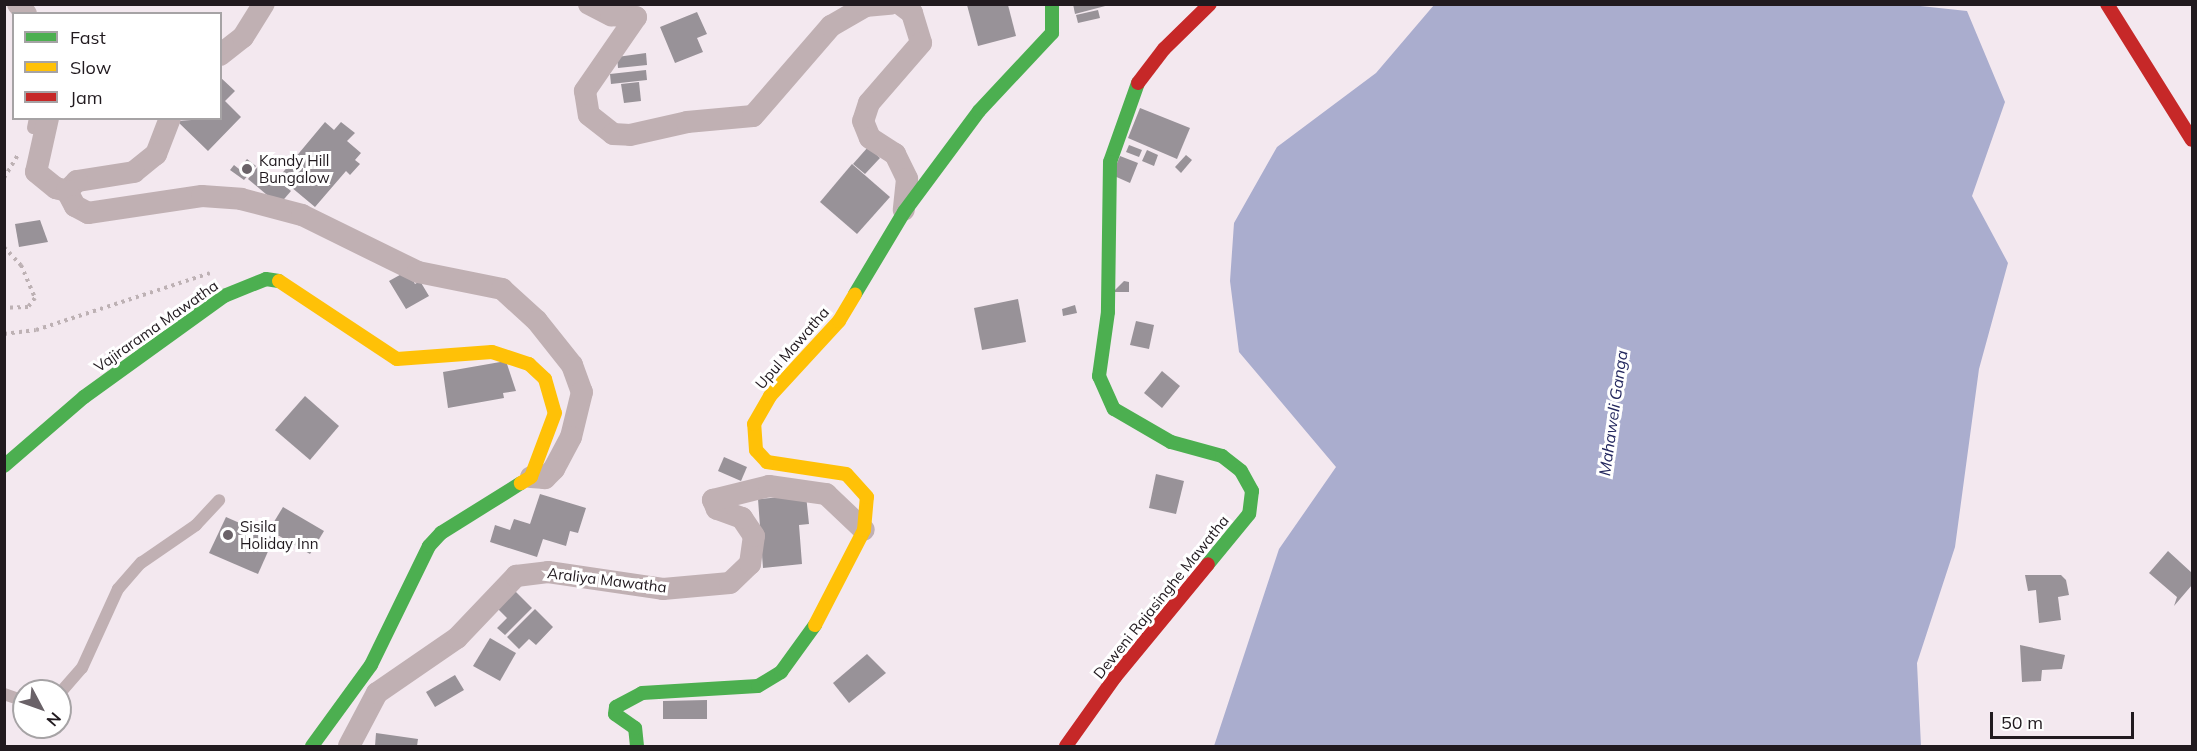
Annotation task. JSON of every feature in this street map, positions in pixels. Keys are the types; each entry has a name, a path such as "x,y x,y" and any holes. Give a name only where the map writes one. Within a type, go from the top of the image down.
{"street":[{"path":"222,54 243,37 264,4"},
{"path":"589,4 610,15 636,17 585,91 589,115 613,134 630,135 687,122 753,116 831,26 865,6 890,4"},
{"path":"900,4 912,13 921,43 869,103 863,121 870,138 895,154 907,179 904,212"},
{"name":"Upul Mawatha","path":"638,747 635,728 615,714 616,707 642,693 759,686 781,672 806,642 864,530 867,497 846,474 767,462 756,450 754,424 770,396 839,321 904,212 979,111 1052,33 1052,4"},
{"name":"Deweni Rajasinghe Mawatha","path":"1066,747 1115,677 1249,514 1252,491 1241,471 1222,456 1171,442 1114,409 1099,376 1108,312 1110,162 1138,82 1164,49 1210,4"},
{"path":"2107,4 2193,140"},
{"path":"67,191 77,181 134,172 156,153 169,120"},
{"path":"39,122 36,172 57,188 67,191 75,206 88,213 202,196 241,199 302,215 418,272 502,289 537,321 566,356 582,392 571,436 554,469 545,478 531,477 441,533 429,546 371,665 312,747"},
{"name":"Vajirarama Mawatha","path":"4,466 93,390 224,296 266,279 284,282 397,359 492,352 529,364 545,379 555,413 531,477"},
{"name":"Araliya Mawatha","path":"349,747 377,693 457,638 516,576 548,572 663,589 730,583 750,564 754,536 742,518 717,509 713,500 770,486 826,494 864,530"}],"lane":[{"path":"72,679 82,668 118,589 141,563 196,525 219,500"}],"path":[{"path":"4,247 21,265 35,298 28,307 4,308"},
{"path":"4,334 36,330 212,272"}],"water":[{"name":"Mahaweli Ganga","path":"1434,5 1911,5 1967,11 2005,102 1972,196 2008,263 1979,369 1955,547 1917,663 1921,746 1214,746 1279,549 1336,467 1239,352 1230,281 1234,223 1277,147 1376,73"}],"building":[{"path":"1073,4 1109,4 1109,5 1075,14"},
{"path":"967,5 1008,5 1016,36 978,46"},
{"path":"1098,10 1100,18 1078,23 1076,15"},
{"path":"697,12 707,34 697,38 703,52 675,63 660,27"},
{"path":"646,53 647,65 618,68 617,57"},
{"path":"646,70 647,80 611,84 610,74"},
{"path":"222,79 235,91 225,101 241,117 208,151 177,121 222,120"},
{"path":"639,82 641,101 624,103 621,84"},
{"path":"1140,108 1190,128 1177,159 1128,138"},
{"path":"325,122 334,130 341,122 355,133 347,141 361,153 355,160 360,164 350,175 346,171 315,207 279,177"},
{"path":"1129,145 1142,150 1139,157 1126,152"},
{"path":"868,147 880,158 865,174 853,164"},
{"path":"1147,150 1158,155 1154,166 1142,161"},
{"path":"1186,155 1192,160 1181,173 1175,167"},
{"path":"1120,156 1138,163 1130,183 1112,175"},
{"path":"247,159 256,166 244,180 230,170 234,165 239,169"},
{"path":"852,164 890,197 857,234 820,202"},
{"path":"259,165 291,191 279,205 248,179"},
{"path":"40,220 48,242 19,247 15,224"},
{"path":"407,271 415,284 420,281 429,296 406,309 389,281"},
{"path":"1124,281 1129,282 1129,292 1113,292"},
{"path":"1018,299 1026,342 982,350 974,308"},
{"path":"1075,305 1077,313 1063,316 1062,309"},
{"path":"1136,321 1154,325 1149,349 1130,345"},
{"path":"506,361 516,391 503,393 504,398 448,408 443,372"},
{"path":"1162,371 1180,386 1162,408 1144,393"},
{"path":"305,396 339,426 310,460 275,430"},
{"path":"724,457 747,467 741,481 718,471"},
{"path":"1156,474 1184,481 1176,514 1149,508"},
{"path":"540,494 586,508 578,533 570,531 566,546 543,539 537,557 490,542 495,525 510,530 514,519 530,524"},
{"path":"806,495 809,524 799,525 802,564 763,568 758,499"},
{"path":"283,507 324,531 310,554 269,530"},
{"path":"226,517 274,538 258,574 209,553"},
{"path":"2168,551 2192,573 2192,585 2174,606 2177,597 2149,573"},
{"path":"2025,575 2061,575 2066,580 2069,595 2058,597 2061,620 2039,623 2036,590 2028,591"},
{"path":"514,590 532,608 505,635 497,628 507,618 497,608"},
{"path":"535,609 553,627 536,645 529,639 519,649 507,637"},
{"path":"490,638 516,653 500,681 473,666"},
{"path":"2020,645 2065,655 2062,669 2042,670 2041,681 2022,682"},
{"path":"867,654 886,673 849,703 833,683"},
{"path":"455,675 464,690 435,707 426,692"},
{"path":"707,700 707,719 663,719 663,701"},
{"path":"376,733 418,739 417,746 375,746"}],"traffic: fast":[{"path":"855,294 904,212 979,111 1052,33 1052,4"},
{"path":"1138,83 1110,162 1108,312 1099,376 1114,409 1171,442 1222,456 1241,471 1252,491 1249,514 1208,564"},
{"path":"4,466 84,397 224,296 266,279 279,281"},
{"path":"312,746 371,665 429,546 441,533 521,483"},
{"path":"637,746 635,728 615,714 616,707 642,693 758,686 781,672 815,625"}],"traffic: slow":[{"path":"279,281 397,359 492,352 529,364 545,379 555,413 531,477 521,483"},
{"path":"815,625 864,530 867,497 846,474 767,462 756,450 754,424 770,396 839,321 855,294"}],"traffic: jam":[{"path":"1138,83 1164,49 1210,4"},
{"path":"2107,4 2192,140"},
{"path":"1066,746 1115,677 1208,564"}],"place":[{"name":"Kandy Hill Bungalow","path":"247,169"},
{"name":"Sisila Holiday Inn","path":"228,535"}]}
